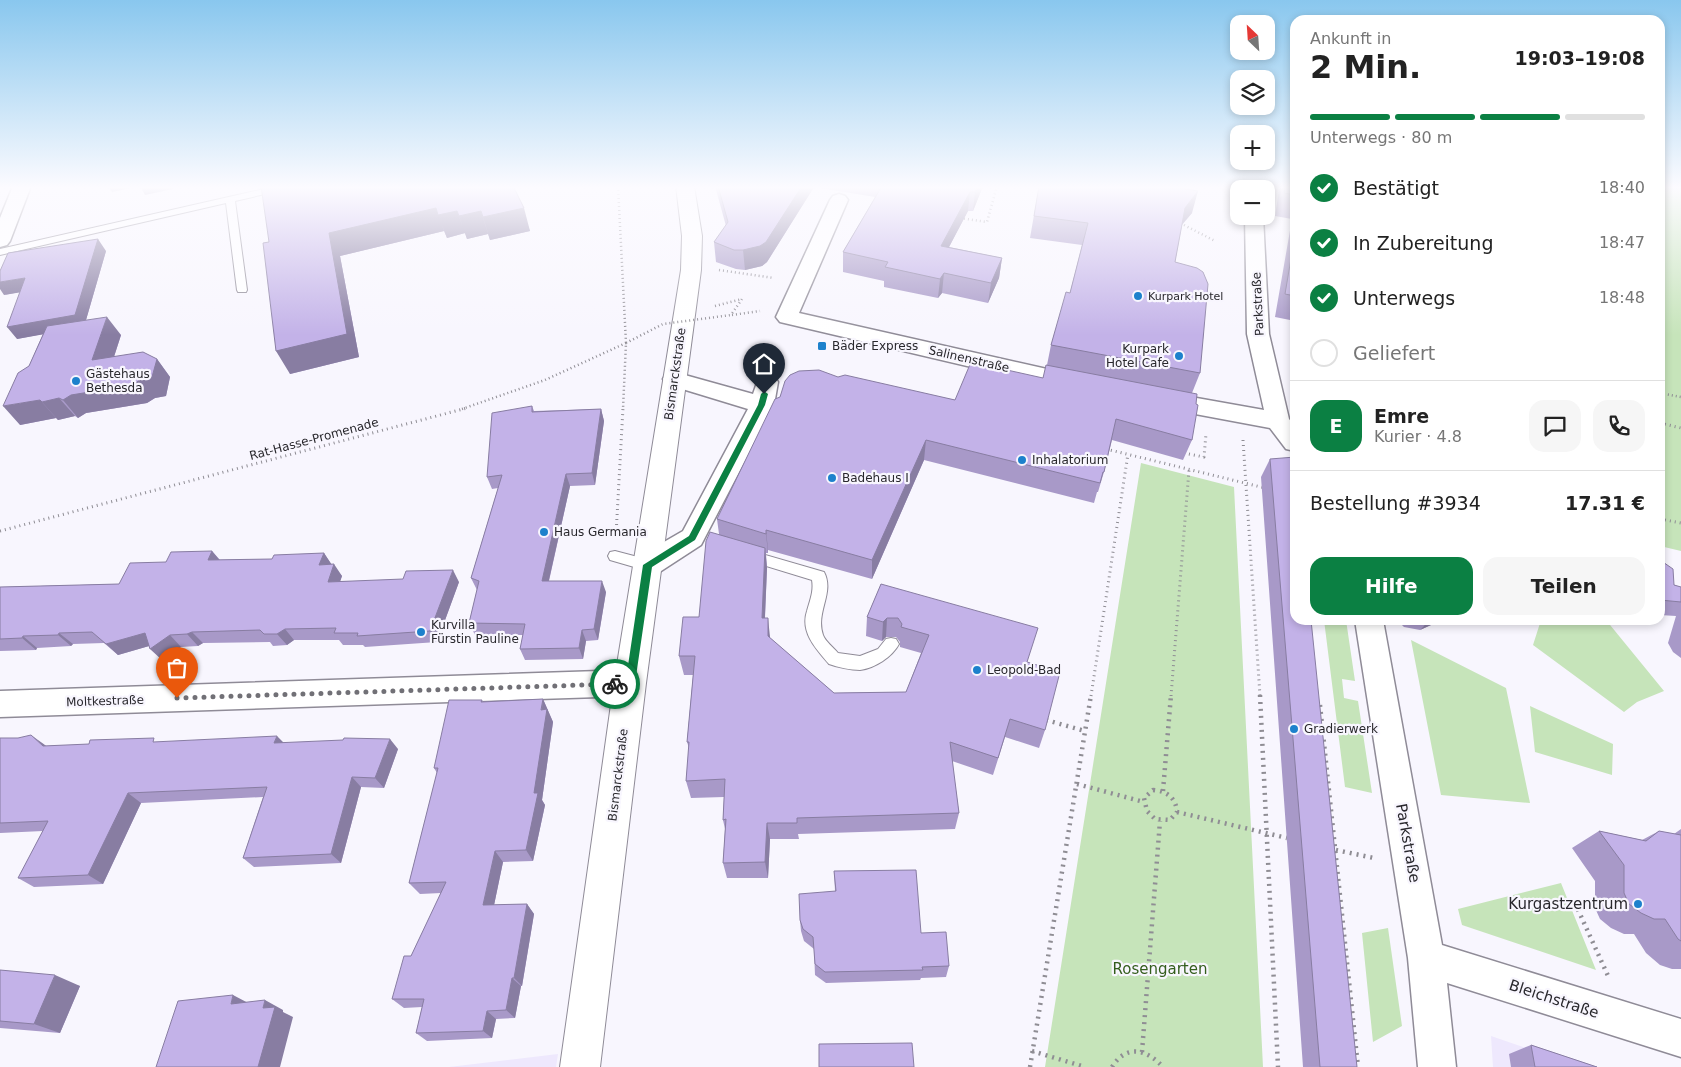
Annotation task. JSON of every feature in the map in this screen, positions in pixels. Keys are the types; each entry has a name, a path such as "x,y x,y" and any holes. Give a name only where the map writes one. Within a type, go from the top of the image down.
{"main road":[{"name":"Bismarckstraße","path":"580,1067 630,683 691,270 692,236"}],"street":[{"name":"Salinenstraße","path":"824,236 787,318 1102,389"},
{"name":"Parkstraße","path":"1255,236 1258,334 1278,421 1290,437"},
{"path":"648,565 701,540 764,394 674,378"},
{"path":"1141,396 1278,421"},
{"name":"Parkstraße","path":"1370,625 1426,958 1437,1067"},
{"name":"Moltkestraße","path":"0,704 630,683"},
{"name":"Bleichstraße","path":"1426,958 1681,1038"}],"lane":[{"path":"0,252 69,236"},
{"path":"235,236 242,290"},
{"path":"738,551 819,576 821,589 814,614 816,638 834,659 860,663 882,654 891,644"},
{"path":"615,556 648,565"}],"path":[{"path":"615,556 626,342 621,236"},
{"path":"1208,236 1215,241"},
{"path":"718,279 719,269 804,282"},
{"path":"716,298 714,307 742,299 731,315"},
{"name":"Rat-Hasse-Promenade","path":"0,531 480,404 544,380 663,324 764,311"},
{"path":"1665,394 1681,397"},
{"path":"1242,415 1260,699 1265,834 1278,1067"},
{"path":"1665,424 1681,428"},
{"path":"1175,451 1204,457 1207,434 1200,433"},
{"path":"1099,447 1270,489"},
{"path":"1030,1067 1077,784 1128,454"},
{"path":"1163,791 1189,470"},
{"path":"1665,519 1681,523"},
{"path":"1319,697 1358,1067"},
{"path":"1046,720 1084,731"},
{"path":"1077,784 1144,802"},
{"path":"1153,790 1163,791 1173,798 1177,812 1170,820 1160,821 1150,816 1144,802 1146,795 1153,790"},
{"path":"1177,812 1287,838"},
{"path":"1142,1052 1160,821"},
{"path":"1328,848 1412,866"},
{"path":"1575,903 1609,979 1623,1021"},
{"path":"1112,1067 1118,1057 1133,1050 1152,1056 1163,1067"},
{"path":"1032,1051 1085,1067"}],"shaded area":[{"path":"1491,1036 1582,1067 1493,1067"},
{"path":"558,1054 556,1067 449,1067"}],"green space":[{"path":"1665,236 1681,236 1681,551 1665,547"},
{"name":"Rosengarten","path":"1141,463 1234,487 1263,1067 1045,1067"},
{"path":"1325,625 1347,625 1355,681 1342,679 1344,698 1358,701 1372,793 1345,787"},
{"path":"1539,625 1610,625 1664,691 1637,702 1624,712 1533,645"},
{"path":"1411,640 1506,688 1530,803 1441,795"},
{"path":"1530,706 1613,744 1612,775 1535,752"},
{"path":"1561,883 1596,970 1462,925 1458,909"},
{"path":"1388,928 1402,1026 1373,1042 1362,933"}],"building":[{"path":"268,236 329,236 347,334 276,351 263,243 269,242"},
{"path":"718,236 770,236 760,246 743,250 734,250 714,242"},
{"path":"853,236 946,236 941,246 1002,258 991,283 944,273 940,279 885,267 888,262 843,252"},
{"path":"1085,236 1180,236 1175,262 1197,268 1203,272 1208,284 1200,373 1051,345 1066,292 1070,293"},
{"path":"98,239 75,315 7,327 25,278 0,282 0,271 8,253"},
{"path":"1290,264 1290,295 1285,294"},
{"path":"107,317 92,360 143,352 157,359 152,377 141,379 133,385 71,395 63,400 59,398 42,402 40,400 3,406 18,373 29,366 47,326"},
{"path":"971,362 1043,378 1046,365 1197,394 1196,404 1198,405 1192,440 1116,419 1100,483 926,440 872,560 766,530 766,534 717,519 775,399 780,397 785,381 790,375 799,371 819,370 838,377 845,375 955,400"},
{"path":"532,406 532,412 601,409 592,473 566,474 542,581 602,581 594,629 582,630 579,648 520,649 525,624 469,623 479,581 471,578 502,475 487,477 492,413"},
{"path":"1290,457 1290,625 1312,625 1357,1067 1320,1067 1270,459"},
{"path":"710,532 765,548 762,618 768,618 768,636 834,693 906,692 929,635 901,627 902,624 898,618 887,618 883,622 867,617 881,584 1038,628 1027,662 1060,672 1045,730 1010,719 998,758 950,742 959,813 797,818 797,823 767,823 765,862 723,863 726,819 723,820 725,779 686,781 689,742 687,742 695,656 679,656 683,617 699,617 706,541"},
{"path":"212,551 208,560 272,559 274,555 324,553 319,565 334,564 328,582 403,579 406,571 453,570 430,631 357,636 358,633 334,633 336,628 285,629 277,634 264,634 260,630 192,632 170,635 150,649 145,633 106,644 92,632 59,633 58,635 0,639 0,587 119,584 130,563 166,562 171,552"},
{"path":"1665,563 1673,569 1674,585 1681,587 1681,602 1665,600"},
{"path":"543,699 541,710 547,709 534,793 538,793 526,850 495,851 483,905 527,904 514,978 512,978 506,1010 487,1011 483,1031 416,1033 424,999 392,999 404,956 411,956 446,882 409,883 438,768 434,768 449,700 482,700 481,702"},
{"path":"31,735 43,746 89,744 90,740 154,738 153,742 277,736 274,743 343,740 344,738 390,739 375,778 352,777 331,854 243,858 267,787 128,793 88,875 18,878 48,821 0,823 0,738 18,738"},
{"path":"1599,831 1646,841 1659,831 1681,835 1681,941 1665,919 1654,919 1641,913 1629,904 1624,893 1624,865"},
{"path":"916,870 921,933 946,932 949,966 922,967 923,970 825,972 815,964 813,937 803,929 800,920 799,894 836,891 834,871"},
{"path":"0,970 55,975 34,1024 0,1021"},
{"path":"233,995 231,1004 265,1000 263,1008 275,1007 258,1067 156,1067 178,1001"},
{"path":"912,1043 914,1067 819,1067 819,1044"},
{"path":"1531,1045 1597,1067 1535,1067"}],"way so far":[{"path":"177,698 615,684"}],"place":[{"name":"Kurpark Hotel","path":"1138,296"},
{"name":"Bäder Express","path":"822,346"},
{"name":"Kurpark Hotel Cafe","path":"1179,356"},
{"name":"Gästehaus Bethesda","path":"76,381"},
{"name":"Inhalatorium","path":"1022,460"},
{"name":"Badehaus I","path":"832,478"},
{"name":"Haus Germania","path":"544,532"},
{"name":"Kurvilla Fürstin Pauline","path":"421,632"},
{"name":"Leopold-Bad","path":"977,670"},
{"name":"Gradierwerk","path":"1294,729"},
{"name":"Kurgastzentrum","path":"1638,904"}],"route":[{"path":"615,684 630,683 648,565 692,538 762,405 764,394"}]}
